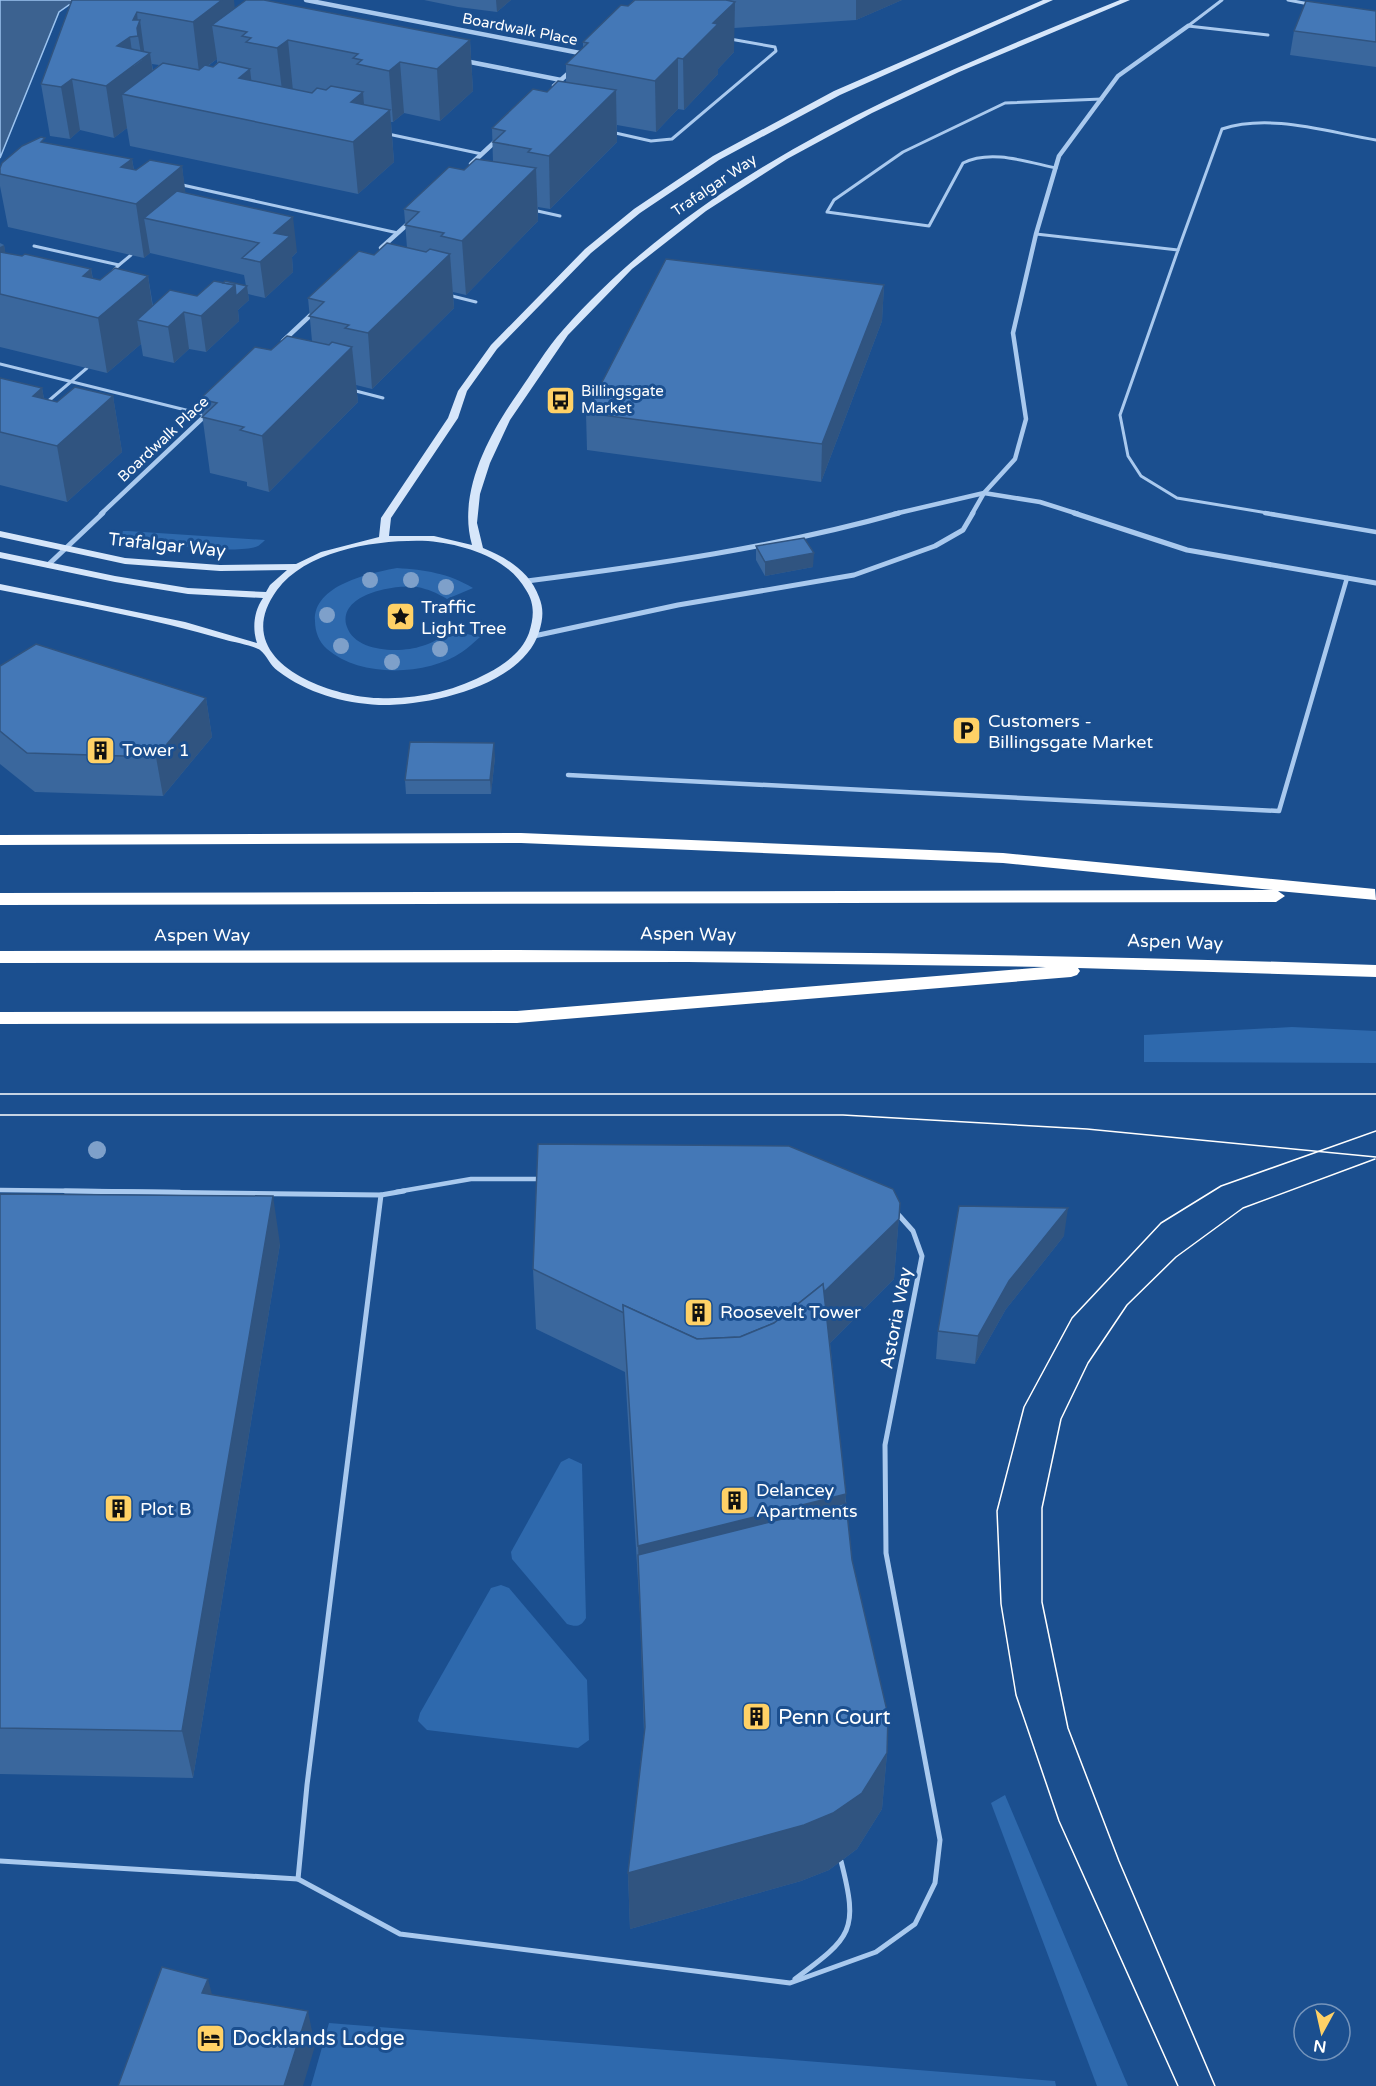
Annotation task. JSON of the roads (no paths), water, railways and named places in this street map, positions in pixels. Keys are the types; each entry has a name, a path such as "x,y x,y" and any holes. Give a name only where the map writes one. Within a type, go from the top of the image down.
{"highway":[{"path":"0,840 521,838 1004,858 1375,896"},
{"name":"Aspen Way","path":"0,899 1375,896"},
{"name":"Aspen Way","path":"0,957 598,954 1175,963 1376,971"},
{"path":"0,1018 517,1017 1175,963"}],"street":[{"name":"Boardwalk Place","path":"306,0 588,55 582,61"},
{"name":"Trafalgar Way","path":"384,539 386,518 453,418 463,391 494,347 588,251 637,211 716,158 837,93 1049,0"},
{"name":"Trafalgar Way","path":"478,549 472,524 479,487 497,435 537,366 618,279 674,231 752,176 825,134 898,98 1038,35 1126,0"},
{"path":"0,586 185,625 264,648 278,667 301,682 331,693 366,700 403,701 438,696 471,686 499,672 513,661 534,636 678,604 854,575 935,546 963,530 984,493 1015,459 1026,419 1013,333 1036,234 1059,156 1118,76 1188,26"},
{"path":"459,60 561,80"},
{"name":"Boardwalk Place","path":"547,94 575,67"},
{"path":"466,169 507,131"},
{"path":"380,250 413,219"},
{"path":"280,345 321,306"},
{"name":"Boardwalk Place","path":"48,565 214,407"},
{"path":"527,581 632,567 825,534 924,506 984,493 1040,502 1188,550 1376,583"},
{"name":"Trafalgar Way","path":"0,534 124,561 220,568 297,567"},
{"name":"Trafalgar Way","path":"264,648 258,630 260,613 268,595 280,580 297,567 337,549 384,539 433,539 478,549 506,563 527,581 538,608 534,636"},
{"path":"0,555 188,591 268,595"}],"lane":[{"path":"1188,26 1222,0"},
{"path":"1288,0 1310,4"},
{"path":"1188,26 1268,35"},
{"path":"606,131 651,141 672,140 776,51 775,47 765,44 721,37"},
{"path":"1056,168 991,156 969,158 963,163 929,226 827,212 834,200 903,152 1005,103 1102,99"},
{"path":"1376,140 1263,123 1242,123 1221,129 1120,415 1121,440 1129,461 1142,478 1157,490 1177,498 1376,532"},
{"path":"385,133 482,154"},
{"path":"174,183 398,233"},
{"path":"200,197 208,190"},
{"path":"525,209 560,216"},
{"path":"1036,234 1178,250"},
{"path":"34,246 119,265"},
{"path":"111,272 131,255"},
{"path":"445,294 476,302"},
{"path":"0,364 206,415"},
{"path":"41,407 87,368"},
{"path":"350,390 382,398"},
{"path":"568,775 1280,812 1347,578"},
{"path":"0,1190 381,1195 471,1179 554,1179"},
{"path":"298,1879 307,1785 381,1195"},
{"name":"Astoria Way","path":"790,1983 876,1952 915,1924 935,1883 940,1840 886,1553 885,1445 922,1256 913,1231 891,1207"},
{"path":"0,1861 298,1879 400,1934 790,1983 834,1950 851,1918 849,1895 841,1861"}],"tram line":[{"path":"0,1094 1376,1094"},
{"path":"0,1115 843,1115 1087,1129 1318,1151"},
{"path":"1318,1151 1376,1131"},
{"path":"1178,2086 1059,1821 1016,1695 1001,1604 997,1511 1024,1407 1072,1318 1161,1223 1221,1186 1318,1151"},
{"path":"1318,1151 1376,1157"},
{"path":"1215,2086 1119,1861 1068,1728 1042,1602 1042,1508 1061,1419 1088,1363 1127,1305 1176,1257 1243,1208 1375,1159"}],"place":[{"name":"Billingsgate Market","path":"560,400"},
{"name":"Traffic Light Tree","path":"400,617"},
{"name":"Customers - Billingsgate Market","path":"967,731"},
{"name":"Tower 1","path":"101,750"},
{"name":"Roosevelt Tower","path":"699,1312"},
{"name":"Delancey Apartments","path":"735,1500"},
{"name":"Plot B","path":"119,1509"},
{"name":"Penn Court","path":"757,1717"},
{"name":"Docklands Lodge","path":"211,2038"}]}
